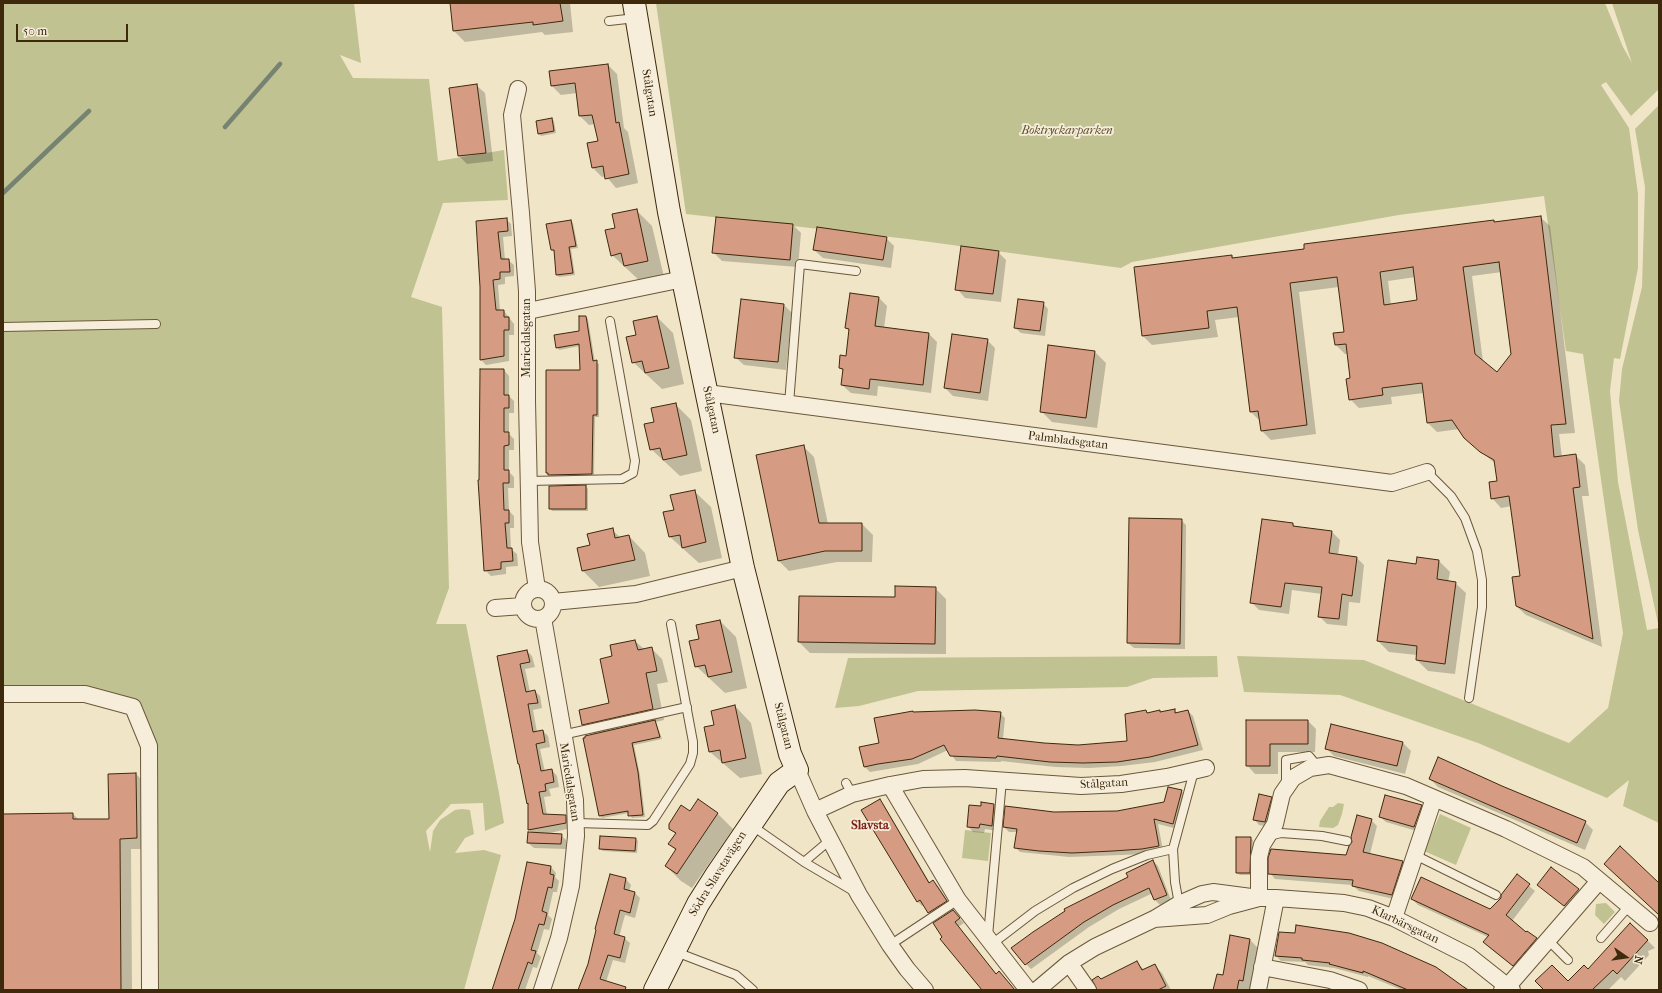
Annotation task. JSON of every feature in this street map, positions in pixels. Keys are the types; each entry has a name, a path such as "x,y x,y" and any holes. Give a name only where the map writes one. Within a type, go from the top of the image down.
{"street":[{"name":"Stålgatan","path":"635,10 660,163 743,568 790,754 815,811 859,895 890,945 907,969 925,990"},
{"name":"Mariedalsgatan","path":"518,89 512,115 528,312 527,400 530,542 537,588"},
{"path":"528,312 683,279"},
{"name":"Palmbladsgatan","path":"707,393 1392,484 1426,472"},
{"path":"553,602 636,594 743,568"},
{"path":"537,588 551,595 553,602 552,610 549,615 536,619 531,618 524,610 523,606 525,596 528,592 537,588"},
{"path":"495,608 523,606"},
{"name":"Mariedalsgatan","path":"542,990 559,938 571,886 575,854 576,823 574,800 543,618"},
{"path":"3,694 85,694 133,708 149,746 150,990"},
{"path":"1259,898 1259,857 1262,845 1275,824 1282,794 1293,778 1310,768 1329,765 1406,786 1506,829 1583,867 1650,923"},
{"name":"Södra Slavstavägen","path":"655,990 698,904 750,824 779,783 797,770"},
{"name":"Stålgatan","path":"815,811 849,789 890,785 923,779 965,778 1081,786 1121,784 1200,770"},
{"path":"890,785 958,900 1028,990"},
{"path":"1394,918 1434,798"},
{"path":"1508,989 1599,881"},
{"name":"Klarbärsgatan","path":"1037,990 1069,963 1095,947 1154,919 1179,904 1202,894 1213,892 1259,898 1344,903 1368,908 1394,918 1468,956 1508,989"},
{"name":"Klarbärsgatan","path":"1154,919 1207,915 1229,906 1259,898"},
{"path":"1258,990 1276,898"},
{"path":"1069,963 1088,990"},
{"path":"1262,967 1330,980 1360,990"}],"lane":[{"path":"609,21 635,10"},
{"path":"789,404 800,264 856,271"},
{"path":"529,481 622,479 633,473 635,461 610,322"},
{"path":"3,327 156,324"},
{"path":"1426,472 1451,496 1465,518 1476,551 1482,580 1482,607 1470,698"},
{"path":"576,823 650,824 687,769 692,758 693,742 671,624"},
{"path":"562,736 687,707"},
{"path":"1179,904 1174,882 1173,849 1200,770"},
{"path":"990,942 1002,780"},
{"path":"750,824 804,862 859,895"},
{"path":"1268,836 1281,833 1322,836 1347,841"},
{"path":"804,862 830,840"},
{"path":"990,942 1035,911 1073,888 1112,869 1147,855 1173,849"},
{"path":"1415,855 1496,895"},
{"path":"890,945 958,900"},
{"path":"1601,938 1629,906"},
{"path":"1548,940 1568,960"},
{"path":"674,952 736,975 753,989"}],"green space":[{"path":"3,3 354,3 361,63 340,55 353,78 429,79 438,161 504,150 508,200 443,203 411,297 442,307 449,588 436,624 466,624 504,823 485,831 483,803 451,804 426,831 430,852 433,831 440,820 455,810 470,810 474,834 465,838 455,853 484,850 501,855 464,990 150,990 149,746 136,716 85,694 3,694"},
{"name":"Boktryckarparken","path":"656,3 1605,3 1623,47 1632,63 1612,3 1659,3 1659,89 1631,116 1606,82 1601,85 1629,128 1638,194 1638,268 1620,359 1614,358 1610,391 1618,482 1647,630 1659,628 1659,823 1623,806 1629,780 1607,798 1478,743 1340,695 1244,692 1237,656 1364,660 1569,743 1608,708 1623,633 1583,354 1566,351 1544,196 1399,215 1132,262 1121,268 908,239 686,214"},
{"path":"1659,105 1659,628 1638,530 1619,401 1622,369 1642,287 1645,187 1635,129"},
{"path":"1217,656 1218,677 1153,678 1127,687 918,691 859,706 835,708 848,658"},
{"path":"1338,803 1344,804 1338,825 1333,828 1319,827 1320,821 1329,807 1333,807"},
{"path":"1440,814 1471,828 1456,865 1424,851"},
{"path":"965,830 991,833 988,861 962,858"},
{"path":"1606,903 1615,912 1604,924 1595,915 1596,904"}],"building":[{"path":"450,3 560,3 563,21 533,25 533,22 453,31"},
{"path":"608,64 616,123 619,122 629,174 605,179 603,166 592,168 587,143 598,141 592,115 579,116 575,83 551,86 549,71"},
{"path":"477,84 486,153 458,156 449,88"},
{"path":"552,118 554,131 538,134 536,121"},
{"path":"637,209 648,261 624,266 621,253 611,256 605,230 615,228 612,214"},
{"path":"1541,216 1566,424 1551,425 1554,457 1576,454 1580,487 1573,488 1593,639 1516,606 1512,577 1520,576 1509,496 1491,499 1489,482 1497,481 1494,460 1480,452 1464,438 1452,420 1427,423 1422,383 1382,388 1383,395 1349,400 1346,379 1350,378 1346,344 1335,345 1333,333 1344,332 1337,277 1290,283 1307,425 1261,431 1258,411 1250,412 1237,307 1207,311 1209,328 1142,336 1134,267 1232,255 1232,258 1304,249 1304,244 1494,220 1494,222","holes":["1499,262 1511,354 1497,372 1475,354 1463,267","1413,267 1417,300 1384,305 1380,272"]},
{"path":"716,217 793,224 790,260 712,253"},
{"path":"507,218 508,231 498,232 501,259 509,259 510,272 500,272 500,279 493,280 496,310 504,310 504,317 509,317 509,330 504,330 504,356 480,360 480,287 476,221"},
{"path":"571,220 576,246 569,247 573,273 556,275 554,250 551,250 546,224"},
{"path":"817,227 887,237 883,260 813,250"},
{"path":"961,246 999,251 993,294 955,290"},
{"path":"850,293 879,297 875,326 929,333 923,385 870,379 869,389 841,385 843,369 839,368 840,355 846,356 849,329 845,328"},
{"path":"741,299 784,304 778,362 734,358"},
{"path":"1018,299 1044,302 1040,331 1014,328"},
{"path":"579,316 586,316 593,361 597,360 597,415 593,415 592,474 548,475 548,473 546,473 546,370 580,370 579,344 556,348 554,335 579,331"},
{"path":"657,316 669,368 645,373 642,361 632,363 626,337 636,335 633,321"},
{"path":"952,334 988,339 980,393 944,388"},
{"path":"1048,345 1095,351 1086,418 1040,412"},
{"path":"480,369 504,369 504,395 509,395 509,408 504,408 504,432 509,432 509,445 504,446 504,470 509,470 509,483 503,483 504,510 509,510 509,523 505,523 507,548 512,548 513,561 501,562 501,569 484,571 478,480"},
{"path":"676,403 687,455 663,460 660,448 650,450 644,424 654,422 651,408"},
{"path":"804,445 819,523 862,523 862,551 825,551 778,561 756,455"},
{"path":"586,485 586,509 549,509 549,486"},
{"path":"695,490 706,542 682,548 680,535 669,537 663,512 674,510 670,495"},
{"path":"1129,518 1182,519 1180,644 1127,643"},
{"path":"1262,519 1293,523 1293,526 1332,531 1329,553 1357,557 1352,596 1342,594 1339,619 1318,617 1322,587 1285,583 1281,607 1250,603"},
{"path":"613,528 615,538 629,535 635,560 582,571 577,548 590,545 587,534"},
{"path":"1417,557 1439,560 1437,579 1456,582 1445,664 1416,660 1417,646 1377,641 1388,560 1416,564"},
{"path":"895,586 936,587 935,644 798,642 799,596 895,597"},
{"path":"720,620 732,672 708,677 705,665 695,667 689,641 699,639 696,625"},
{"path":"635,640 638,650 652,647 657,671 646,673 653,709 582,725 579,710 609,703 600,659 612,656 610,645"},
{"path":"527,650 530,662 520,664 526,692 535,690 538,703 528,704 533,732 543,730 545,742 536,744 541,771 552,769 554,782 545,784 546,791 539,792 543,814 566,815 566,823 528,830 528,803 527,804 518,764 497,656"},
{"path":"735,705 746,758 722,763 720,750 709,752 704,727 714,725 711,711"},
{"path":"1175,709 1175,713 1188,710 1198,745 1150,757 1117,762 1050,762 997,756 996,758 950,756 944,745 912,759 864,767 859,747 879,743 874,718 913,711 975,710 1001,712 998,738 1078,745 1127,741 1125,714 1146,710 1147,713"},
{"path":"655,720 660,737 632,743 638,772 643,815 628,816 628,811 599,816 583,738 585,738 585,736"},
{"path":"1246,720 1308,720 1308,744 1270,744 1270,766 1246,766"},
{"path":"1331,724 1403,742 1397,766 1325,749"},
{"path":"1438,757 1502,786 1586,821 1577,843 1429,779"},
{"path":"136,773 137,838 120,839 121,990 3,990 3,814 73,813 73,819 109,819 108,774"},
{"path":"1168,787 1182,790 1173,824 1154,819 1159,846 1142,849 1072,853 1014,848 1017,829 1003,827 1005,806 1054,812 1117,811 1164,802"},
{"path":"1259,794 1272,797 1265,822 1253,820"},
{"path":"1385,795 1422,805 1414,827 1379,817"},
{"path":"698,799 718,813 677,874 665,866 676,849 668,844 676,833 669,829 669,824 681,805 690,811"},
{"path":"880,799 929,883 933,880 947,901 928,913 920,900 917,902 861,810"},
{"path":"981,802 994,804 992,826 980,824 979,828 967,827 969,805 981,806"},
{"path":"1357,815 1372,819 1363,852 1403,861 1392,895 1352,886 1353,880 1268,874 1268,858 1271,849 1346,855 1352,842 1351,837"},
{"path":"528,832 562,834 561,844 527,843"},
{"path":"600,836 636,838 635,851 599,849"},
{"path":"1236,837 1251,837 1250,873 1236,873"},
{"path":"1620,846 1659,883 1659,915 1604,864"},
{"path":"1153,860 1167,895 1154,900 1149,888 1113,905 1084,922 1025,965 1011,948 1065,911 1064,909 1128,877 1126,873"},
{"path":"527,862 551,866 550,874 554,875 552,888 548,887 542,911 547,913 544,925 539,924 531,950 536,951 532,964 528,962 518,990 492,990 515,919"},
{"path":"1551,867 1579,889 1564,906 1537,885"},
{"path":"610,874 626,878 624,889 635,892 630,913 620,910 614,934 625,937 620,958 608,955 600,979 626,987 625,990 578,990 588,964 595,929"},
{"path":"1517,874 1530,884 1506,915 1526,932 1527,931 1537,938 1513,966 1483,942 1489,935 1411,899 1421,877 1490,909 1501,898 1501,895"},
{"path":"953,910 960,918 955,922 996,974 999,971 1015,990 982,990 940,939 942,937 933,923"},
{"path":"1630,923 1648,940 1617,974 1613,970 1592,990 1544,990 1535,981 1552,965 1568,981 1584,965 1588,969"},
{"path":"1296,925 1349,933 1382,943 1436,967 1468,990 1408,990 1363,971 1363,973 1329,964 1330,963 1302,960 1302,958 1275,956 1279,932 1295,933"},
{"path":"1230,935 1250,939 1243,981 1239,980 1237,990 1213,990 1217,974 1223,975"},
{"path":"1137,961 1142,970 1155,964 1166,986 1158,990 1097,990 1092,980 1098,976 1101,979"}],"waterway":[{"path":"225,127 280,64"},
{"path":"3,193 89,111"}],"district":[{"name":"Slavsta","path":"870,826"}]}
